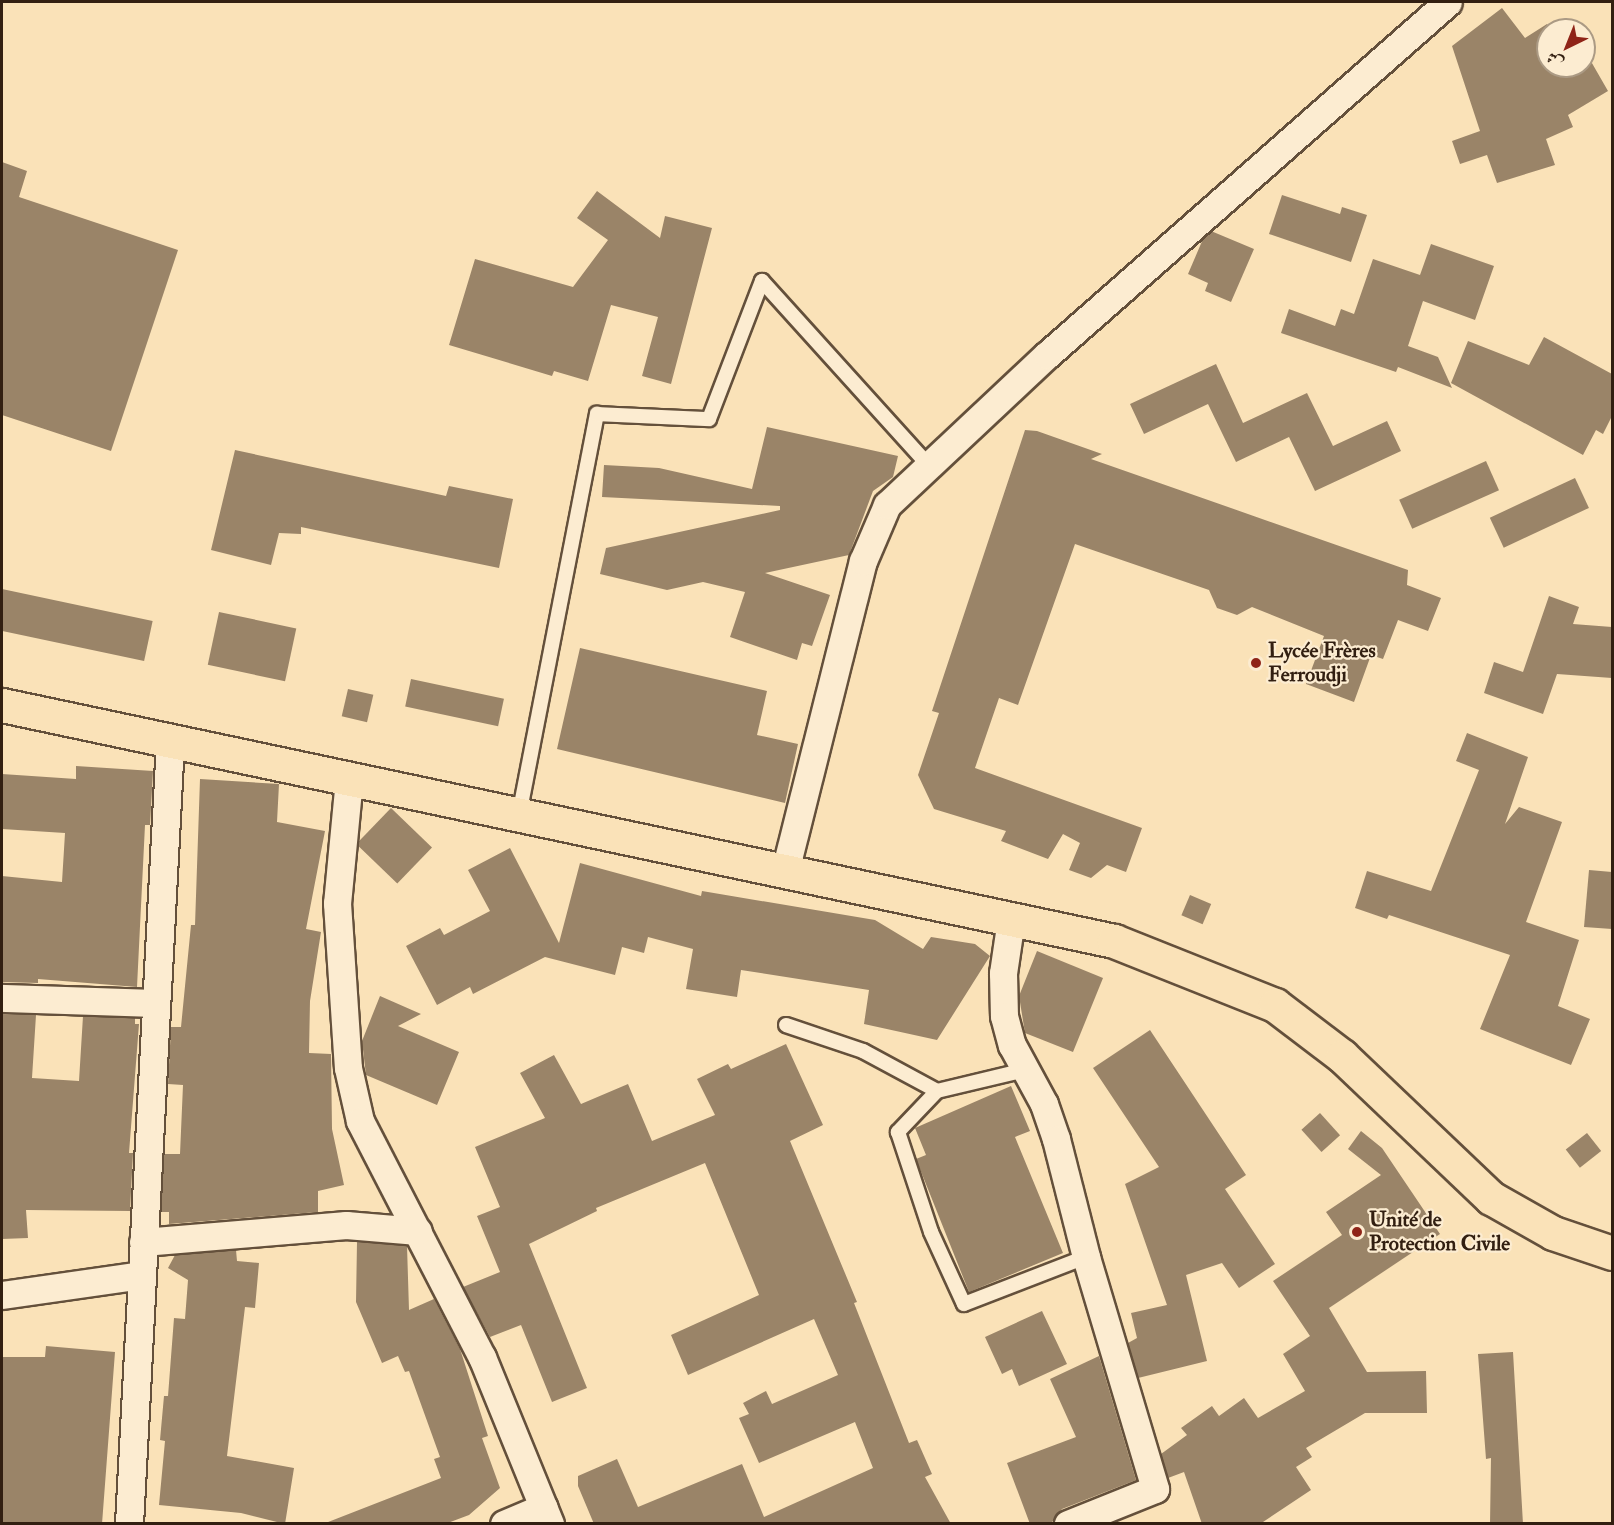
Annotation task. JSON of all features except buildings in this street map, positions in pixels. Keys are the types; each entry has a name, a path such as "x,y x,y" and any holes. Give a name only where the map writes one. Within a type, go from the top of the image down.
{"main road":[{"path":"2,705 1114,941 1275,1005 1342,1056 1491,1198 1553,1233 1612,1253"}],"street":[{"path":"785,871 863,561 887,505 1047,356 1448,2"},
{"path":"129,1524 170,741"},
{"path":"349,779 337,903 348,1068 360,1121 482,1357 547,1515 504,1524"},
{"path":"1011,919 1003,973 1004,1016 1012,1045 1044,1104 1056,1139 1086,1257 1155,1489 1068,1524"},
{"path":"2,998 156,1003"},
{"path":"143,1242 346,1225 418,1231"},
{"path":"2,1295 142,1275"}],"lane":[{"path":"519,815 597,414 709,419 762,281 929,466"},
{"path":"786,1025 863,1051 937,1091"},
{"path":"1025,1070 937,1091 898,1132 930,1232 963,1304 1086,1257"}],"place":[{"name":"Lycée Frères Ferroudji","path":"1256,663"},
{"name":"Unité de Protection Civile","path":"1357,1232"}]}
